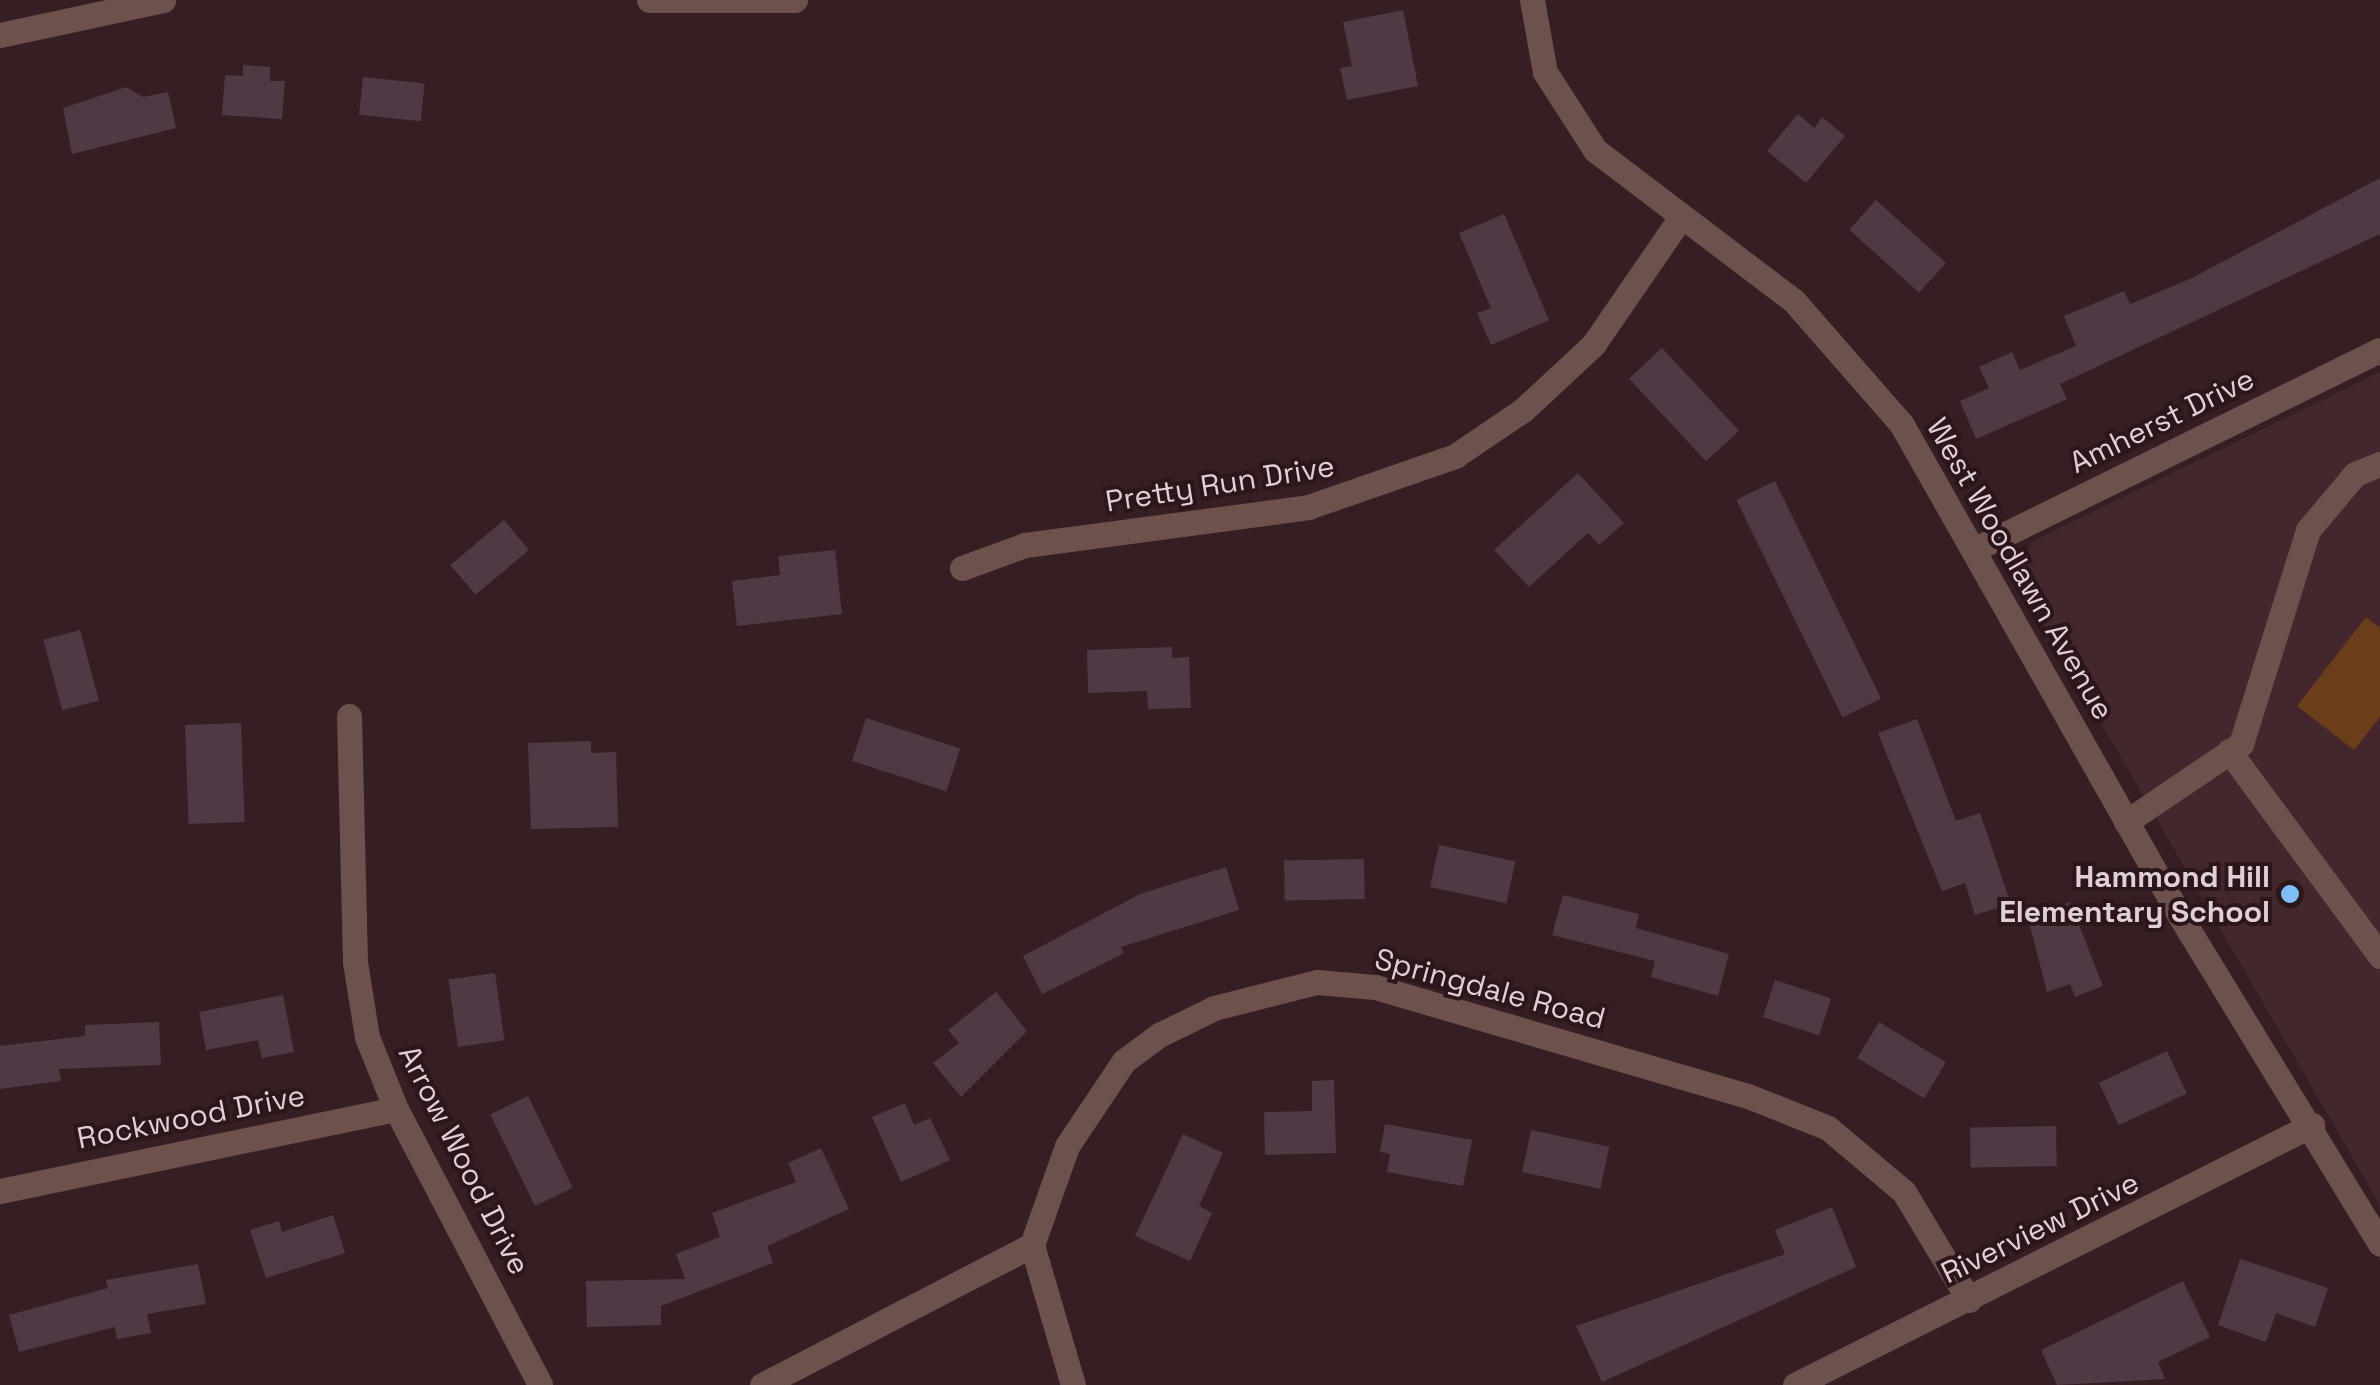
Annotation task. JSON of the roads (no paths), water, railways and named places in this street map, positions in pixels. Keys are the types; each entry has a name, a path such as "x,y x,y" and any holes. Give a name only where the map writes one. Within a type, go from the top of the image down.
{"street":[{"path":"0,35 163,0"},
{"path":"649,0 795,0"},
{"name":"West Woodlawn Avenue","path":"1532,0 1546,72 1575,126 1679,220 1743,259 1834,340 1902,426 2126,822 2312,1125 2380,1244"},
{"name":"Pretty Run Drive","path":"962,568 1024,545 1308,507 1455,456 1523,410 1593,345 1679,220"},
{"name":"Amherst Drive","path":"1973,550 2380,350"},
{"path":"2126,822 2241,744 2308,530 2354,474 2380,464"},
{"name":"Arrow Wood Drive","path":"349,716 359,1000 396,1108 540,1385"},
{"path":"2230,752 2380,956"},
{"name":"Springdale Road","path":"1032,1245 1067,1146 1124,1061 1214,1008 1317,982 1393,993 1748,1096 1828,1128 1904,1192 1969,1300"},
{"name":"Rockwood Drive","path":"0,1191 396,1108"},
{"name":"Riverview Drive","path":"1795,1385 2312,1125"},
{"path":"762,1385 1032,1245 1072,1385"}],"place":[{"name":"Hammond Hill Elementary School","path":"2290,894"}]}
